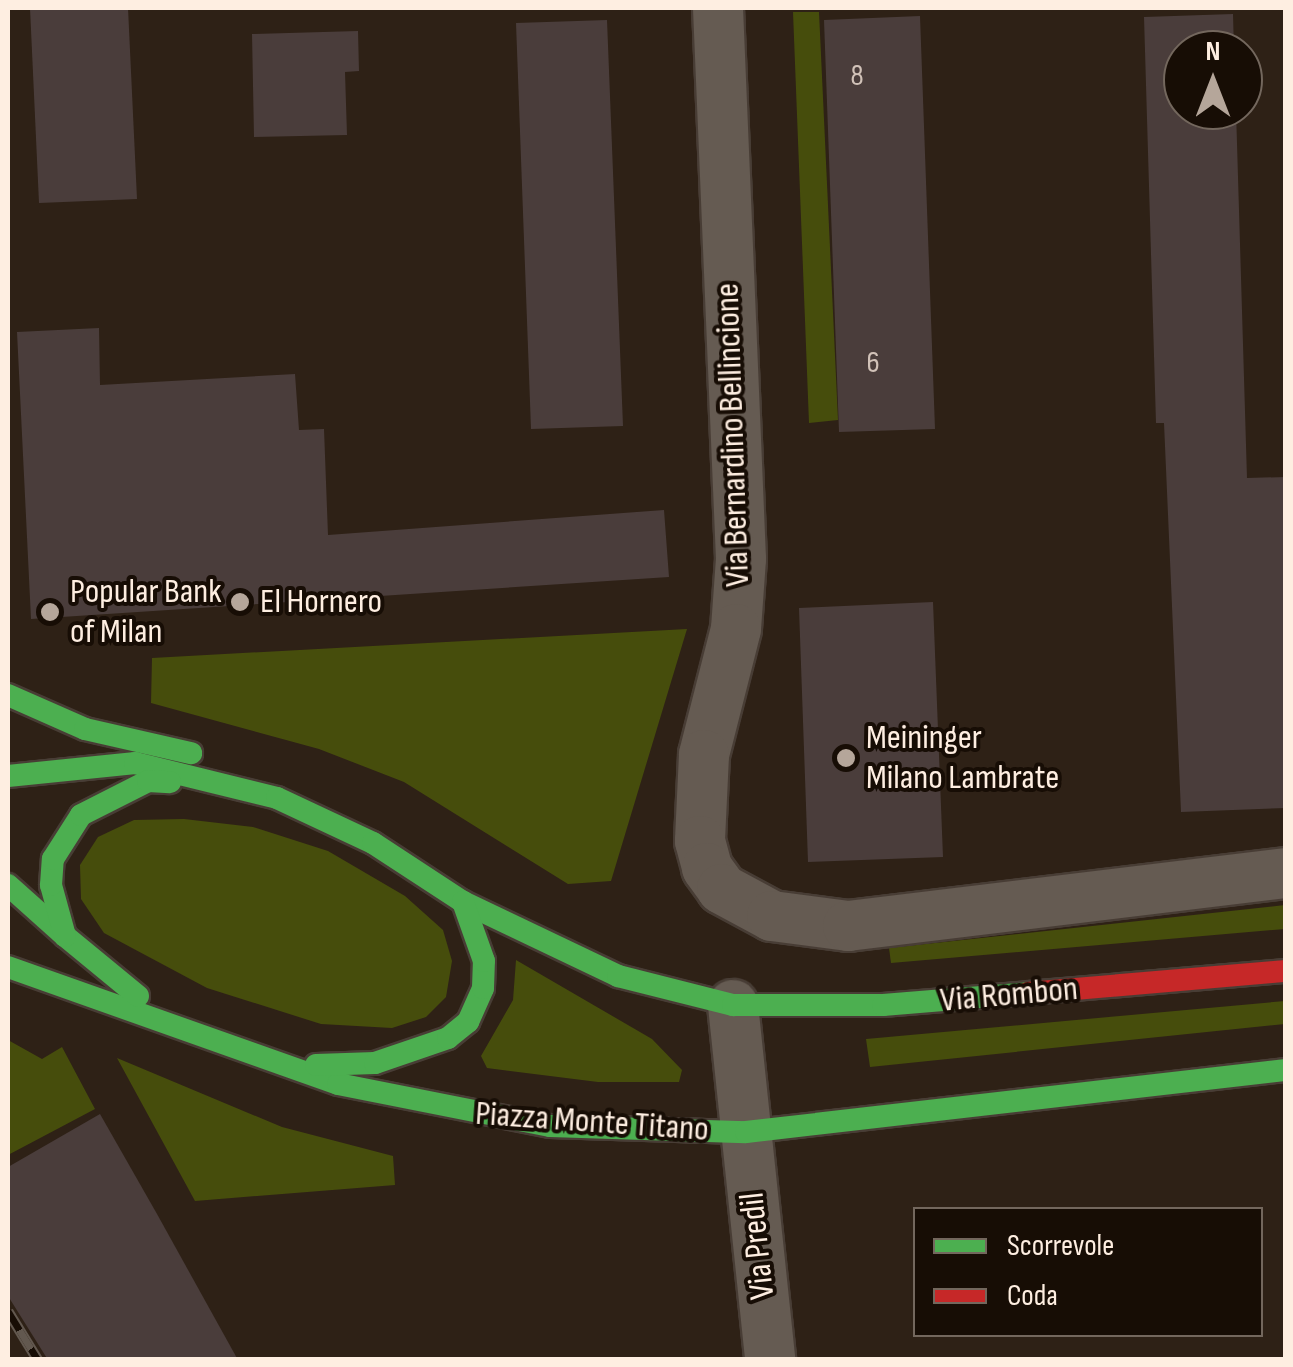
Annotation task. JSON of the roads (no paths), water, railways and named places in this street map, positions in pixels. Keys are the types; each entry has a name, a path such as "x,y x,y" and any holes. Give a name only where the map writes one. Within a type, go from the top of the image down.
{"main road":[{"path":"8,695 85,729 223,762 277,798 372,844 463,902 618,976 733,1006"},
{"path":"8,776 135,763 277,798"},
{"path":"64,936 51,885 53,859 81,814 148,782 228,783"},
{"name":"Piazza Monte Titano","path":"8,886 123,987 202,1038"},
{"name":"Piazza Monte Titano","path":"268,1062 375,1063 458,1030 483,988 478,934 463,902"},
{"name":"Piazza Monte Titano","path":"8,967 268,1062 468,1115 570,1127 746,1132"},
{"name":"Via Rombon","path":"733,1006 884,1006 1286,971"},
{"path":"746,1132 1286,1070"}],"street":[{"name":"Via Bernardino Bellincione","path":"718,8 742,559 736,629 704,755 700,841 707,868 722,889 744,904 798,922 848,926 1286,873"},
{"name":"Piazza Monte Titano","path":"733,1006 746,1132"},
{"name":"Via Predil","path":"746,1132 770,1360"}],"railway":[{"path":"8,1311 38,1360"}],"place":[{"name":"El Hornero","path":"240,602"},
{"name":"Popular Bank of Milan","path":"50,612"},
{"name":"Meininger Milano Lambrate","path":"846,758"}]}
